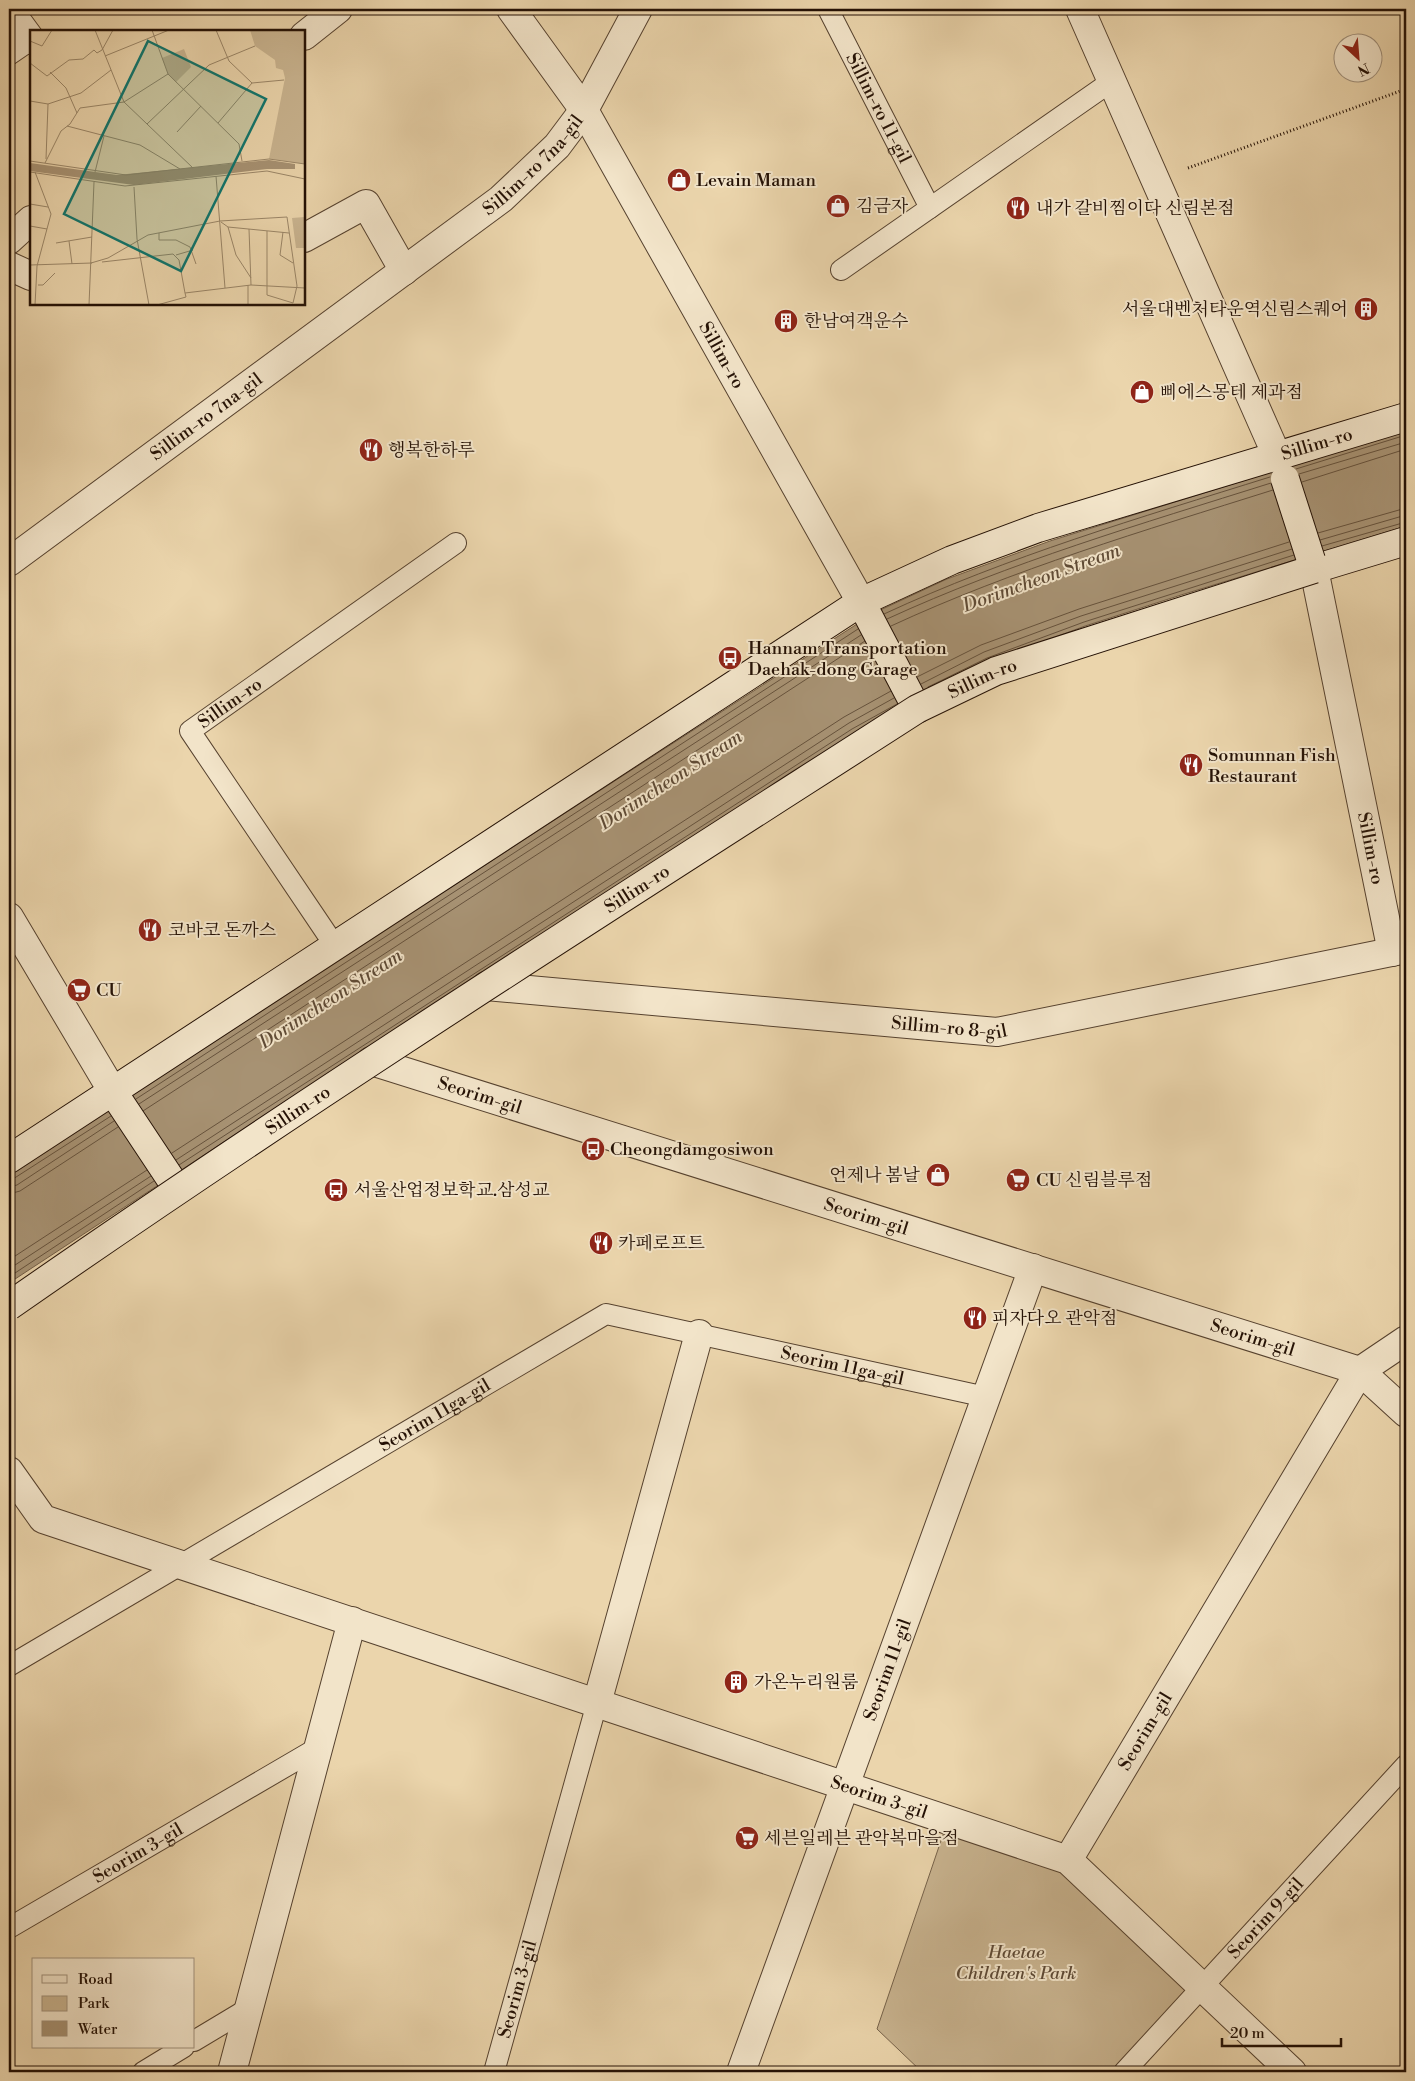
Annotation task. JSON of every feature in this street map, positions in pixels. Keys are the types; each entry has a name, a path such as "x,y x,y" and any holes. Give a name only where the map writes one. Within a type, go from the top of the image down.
{"street":[{"path":"305,35 338,9"},
{"name":"Sillim-ro 7na-gil","path":"511,9 584,110"},
{"name":"Sillim-ro 7na-gil","path":"9,562 502,198 557,146 584,110 638,9"},
{"path":"1080,9 1281,468 1312,564"},
{"path":"9,10 30,39"},
{"name":"Sillim-ro","path":"584,110 861,602"},
{"path":"305,237 366,204 404,271"},
{"path":"9,240 30,221"},
{"path":"9,266 30,276"},
{"name":"Sillim-ro","path":"9,1159 861,602 952,560 1038,528 1281,468 1406,417"},
{"name":"Sillim-ro","path":"9,1306 177,1189 915,706 996,671 1312,564 1406,541"},
{"name":"Sillim-ro","path":"1312,564 1399,951"},
{"path":"861,602 915,706"},
{"path":"9,917 113,1092 177,1189"},
{"name":"Sillim-ro 8-gil","path":"486,986 998,1032 1399,951"},
{"name":"Seorim-gil","path":"371,1061 1360,1371 1406,1412"},
{"name":"Seorim 11-gil","path":"741,2072 1032,1268"},
{"path":"597,1703 699,1334"},
{"path":"1360,1371 1406,1340"},
{"name":"Seorim-gil","path":"1068,1860 1360,1371"},
{"path":"9,1471 43,1518 181,1564"},
{"name":"Seorim 3-gil","path":"181,1564 1068,1860 1292,2072"},
{"path":"232,2072 352,1621"}],"lane":[{"name":"Sillim-ro 11-gil","path":"828,9 930,208"},
{"path":"9,55 30,41"},
{"path":"841,270 1112,81"},
{"name":"Sillim-ro","path":"335,946 190,730 456,543"},
{"name":"Seorim 11ga-gil","path":"9,1666 606,1314 986,1397"},
{"name":"Seorim 3-gil","path":"494,2072 597,1703"},
{"name":"Seorim 3-gil","path":"9,1928 318,1747"},
{"name":"Seorim 9-gil","path":"1124,2072 1406,1765"},
{"path":"195,2041 249,2008"},
{"path":"143,2072 182,2048"}],"path":[{"path":"1155,180 1406,89"}],"green space":[{"name":"Haetae Children's Park","path":"948,1820 1068,1860 1203,1987 1124,2072 922,2072 877,2029"}],"water":[{"name":"Dorimcheon Stream","path":"1406,430 1406,526 1085,626 989,662 474,978 9,1283 9,1176 874,613 947,579 1050,541"}],"place":[{"name":"Levain Maman","path":"679,180"},
{"name":"김금자","path":"838,206"},
{"name":"내가 갈비찜이다 신림본점","path":"1018,208"},
{"name":"서울대벤처타운역신림스퀘어","path":"1366,309"},
{"name":"한남여객운수","path":"786,321"},
{"name":"삐에스몽테 제과점","path":"1142,392"},
{"name":"행복한하루","path":"371,450"},
{"name":"Hannam Transportation Daehak-dong Garage","path":"730,658"},
{"name":"Somunnan Fish Restaurant","path":"1191,765"},
{"name":"코바코 돈까스","path":"150,930"},
{"name":"CU","path":"79,990"},
{"name":"Cheongdamgosiwon","path":"593,1149"},
{"name":"언제나 봄날","path":"938,1175"},
{"name":"CU 신림블루점","path":"1018,1180"},
{"name":"서울산업정보학교.삼성교","path":"336,1190"},
{"name":"카페로프트","path":"601,1243"},
{"name":"피자다오 관악점","path":"975,1318"},
{"name":"가온누리원룸","path":"736,1682"},
{"name":"세븐일레븐 관악복마을점","path":"747,1838"}]}
